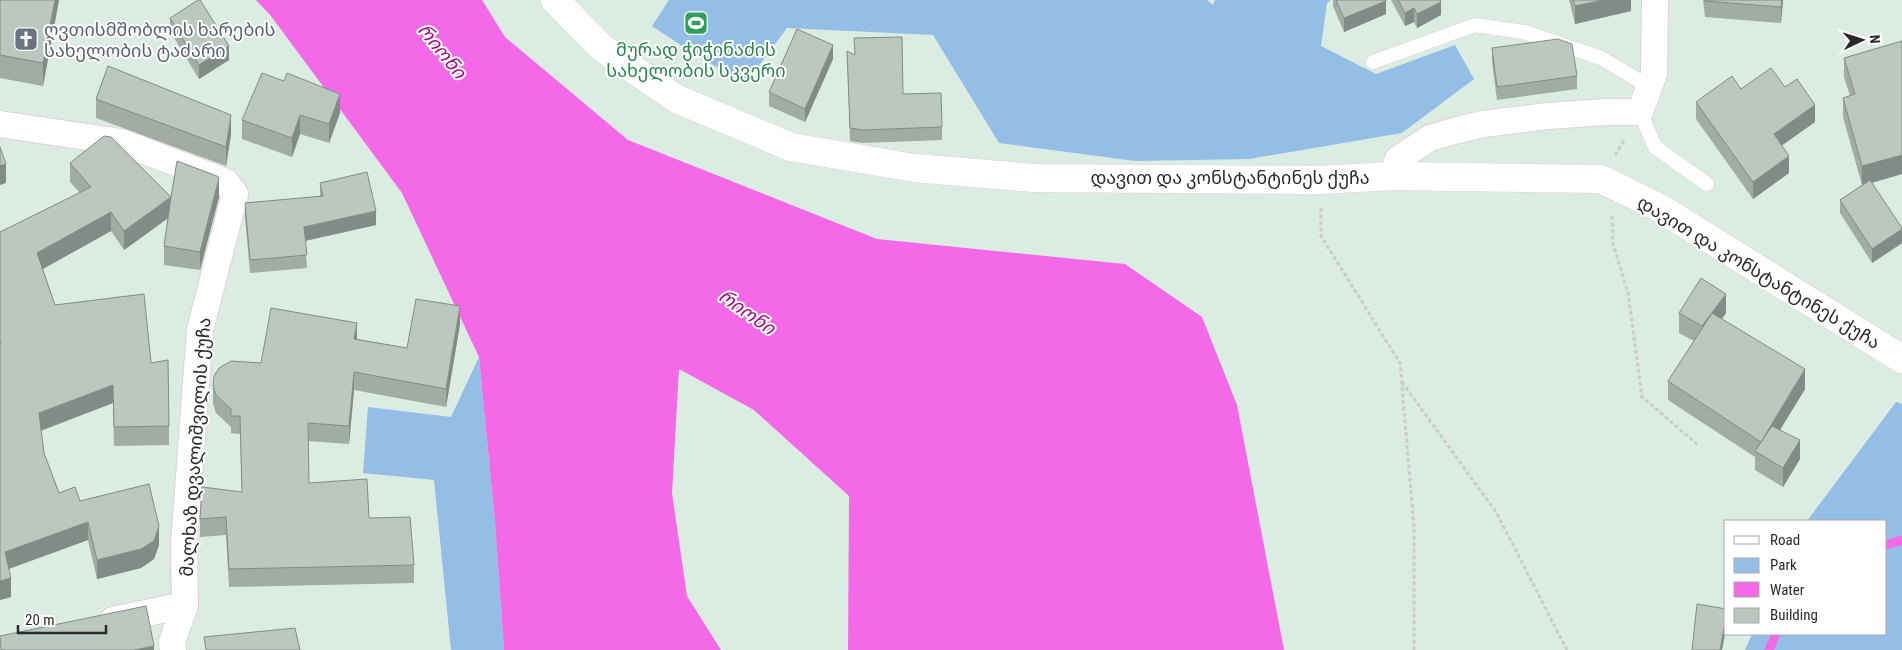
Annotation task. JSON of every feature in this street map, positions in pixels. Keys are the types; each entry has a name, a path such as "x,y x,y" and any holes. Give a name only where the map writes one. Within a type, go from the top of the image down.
{"main road":[{"name":"დავით და კონსტანტინეს ქუჩა","path":"555,0 602,48 677,99 791,147 914,168 1034,178 1321,180 1392,176 1601,179 1660,208 1902,359"}],"street":[{"path":"1392,176 1398,159 1430,138 1458,130 1483,124 1548,116 1640,112 1654,74 1655,0"},
{"name":"მალხაზ დვალიშვილის ქუჩა","path":"0,124 121,142 226,182 235,194 200,330 184,544 185,605 172,642 173,650"},
{"path":"88,625 185,605"}],"lane":[{"path":"1373,62 1475,25 1524,32 1600,58 1650,87"},
{"path":"1640,112 1655,147 1707,184"}],"path":[{"path":"1601,179 1640,112"},
{"path":"1321,180 1321,236 1400,363 1414,527 1414,650"},
{"path":"1612,216 1613,244 1628,292 1642,397 1697,444"},
{"path":"1402,382 1496,512 1567,650"}],"green space":[{"path":"669,0 1207,0 1213,5 1215,0 1331,0 1327,3 1321,46 1376,74 1455,45 1474,79 1402,133 1249,159 1135,161 999,143 933,35 787,28 746,83 702,59 652,26"},
{"path":"479,357 495,522 504,650 451,650 434,480 363,473 368,407 451,417"},
{"path":"1896,402 1902,404 1902,650 1745,650 1752,635 1887,635 1887,520 1808,520"}],"water":[{"name":"რიონი","path":"256,0 482,0 505,37 628,140 877,239 1125,264 1202,317 1237,405 1284,650 848,650 849,496 754,410 679,369 672,493 687,596 721,650 504,650 495,522 479,357 402,193 271,16"}],"building":[{"name":"ღვთისმშობლის ხარების სახელობის ტაძარი","path":"0,0 55,0 43,63 0,55"},
{"path":"200,0 229,46 199,65 170,18"},
{"path":"1336,0 1386,0 1386,1 1344,18"},
{"path":"1398,0 1440,0 1441,2 1417,14 1414,8 1405,13"},
{"path":"1573,0 1604,0 1575,6"},
{"path":"1704,0 1782,0 1781,7"},
{"path":"797,29 833,45 805,109 769,92"},
{"path":"902,37 903,94 941,93 942,127 863,130 850,128 847,51 855,55 854,38"},
{"path":"1558,39 1572,44 1577,76 1497,87 1492,48"},
{"path":"1902,41 1902,155 1862,166 1843,98 1855,94 1844,58"},
{"path":"108,66 231,115 226,147 96,99"},
{"path":"1771,68 1785,87 1797,79 1815,105 1774,134 1789,156 1753,182 1696,102 1732,76 1741,89"},
{"path":"262,73 284,81 287,73 340,94 329,124 300,115 292,138 242,120"},
{"path":"104,136 111,137 171,197 124,231 111,212 37,253 55,305 144,294 151,363 168,360 169,426 114,427 113,385 39,413 44,453 59,493 75,487 80,501 149,484 159,526 154,541 141,549 97,560 88,522 5,552 11,578 0,581 0,232 91,187 70,163"},
{"path":"0,147 6,164 0,166"},
{"path":"177,161 219,178 200,252 164,246"},
{"path":"367,172 376,211 304,227 307,255 250,260 245,203 323,196 320,183"},
{"path":"1870,180 1902,228 1872,249 1840,200"},
{"path":"1701,278 1726,294 1702,326 1679,313"},
{"path":"416,299 460,306 446,389 354,372 349,426 308,423 309,483 367,479 369,518 410,517 414,565 229,569 226,517 200,519 202,487 242,492 240,416 231,416 231,409 216,395 213,386 214,376 219,368 231,361 261,363 271,308 357,323 354,339 407,348"},
{"path":"1712,313 1805,369 1761,442 1668,381"},
{"path":"1772,426 1800,440 1783,468 1755,451"},
{"path":"1697,604 1724,609 1724,627 1720,650 1692,650"},
{"path":"146,606 154,646 134,650 1,650 0,636"},
{"path":"295,628 300,650 206,650 204,637"}],"waterway":[{"path":"1887,545 1902,540"},
{"path":"1769,650 1776,635"}],"place":[{"name":"მურად ჭიჭინაძის სახელობის სკვერი","path":"696,23"},
{"name":"ღვთისმშობლის ხარების სახელობის ტაძარი","path":"26,39"}]}
